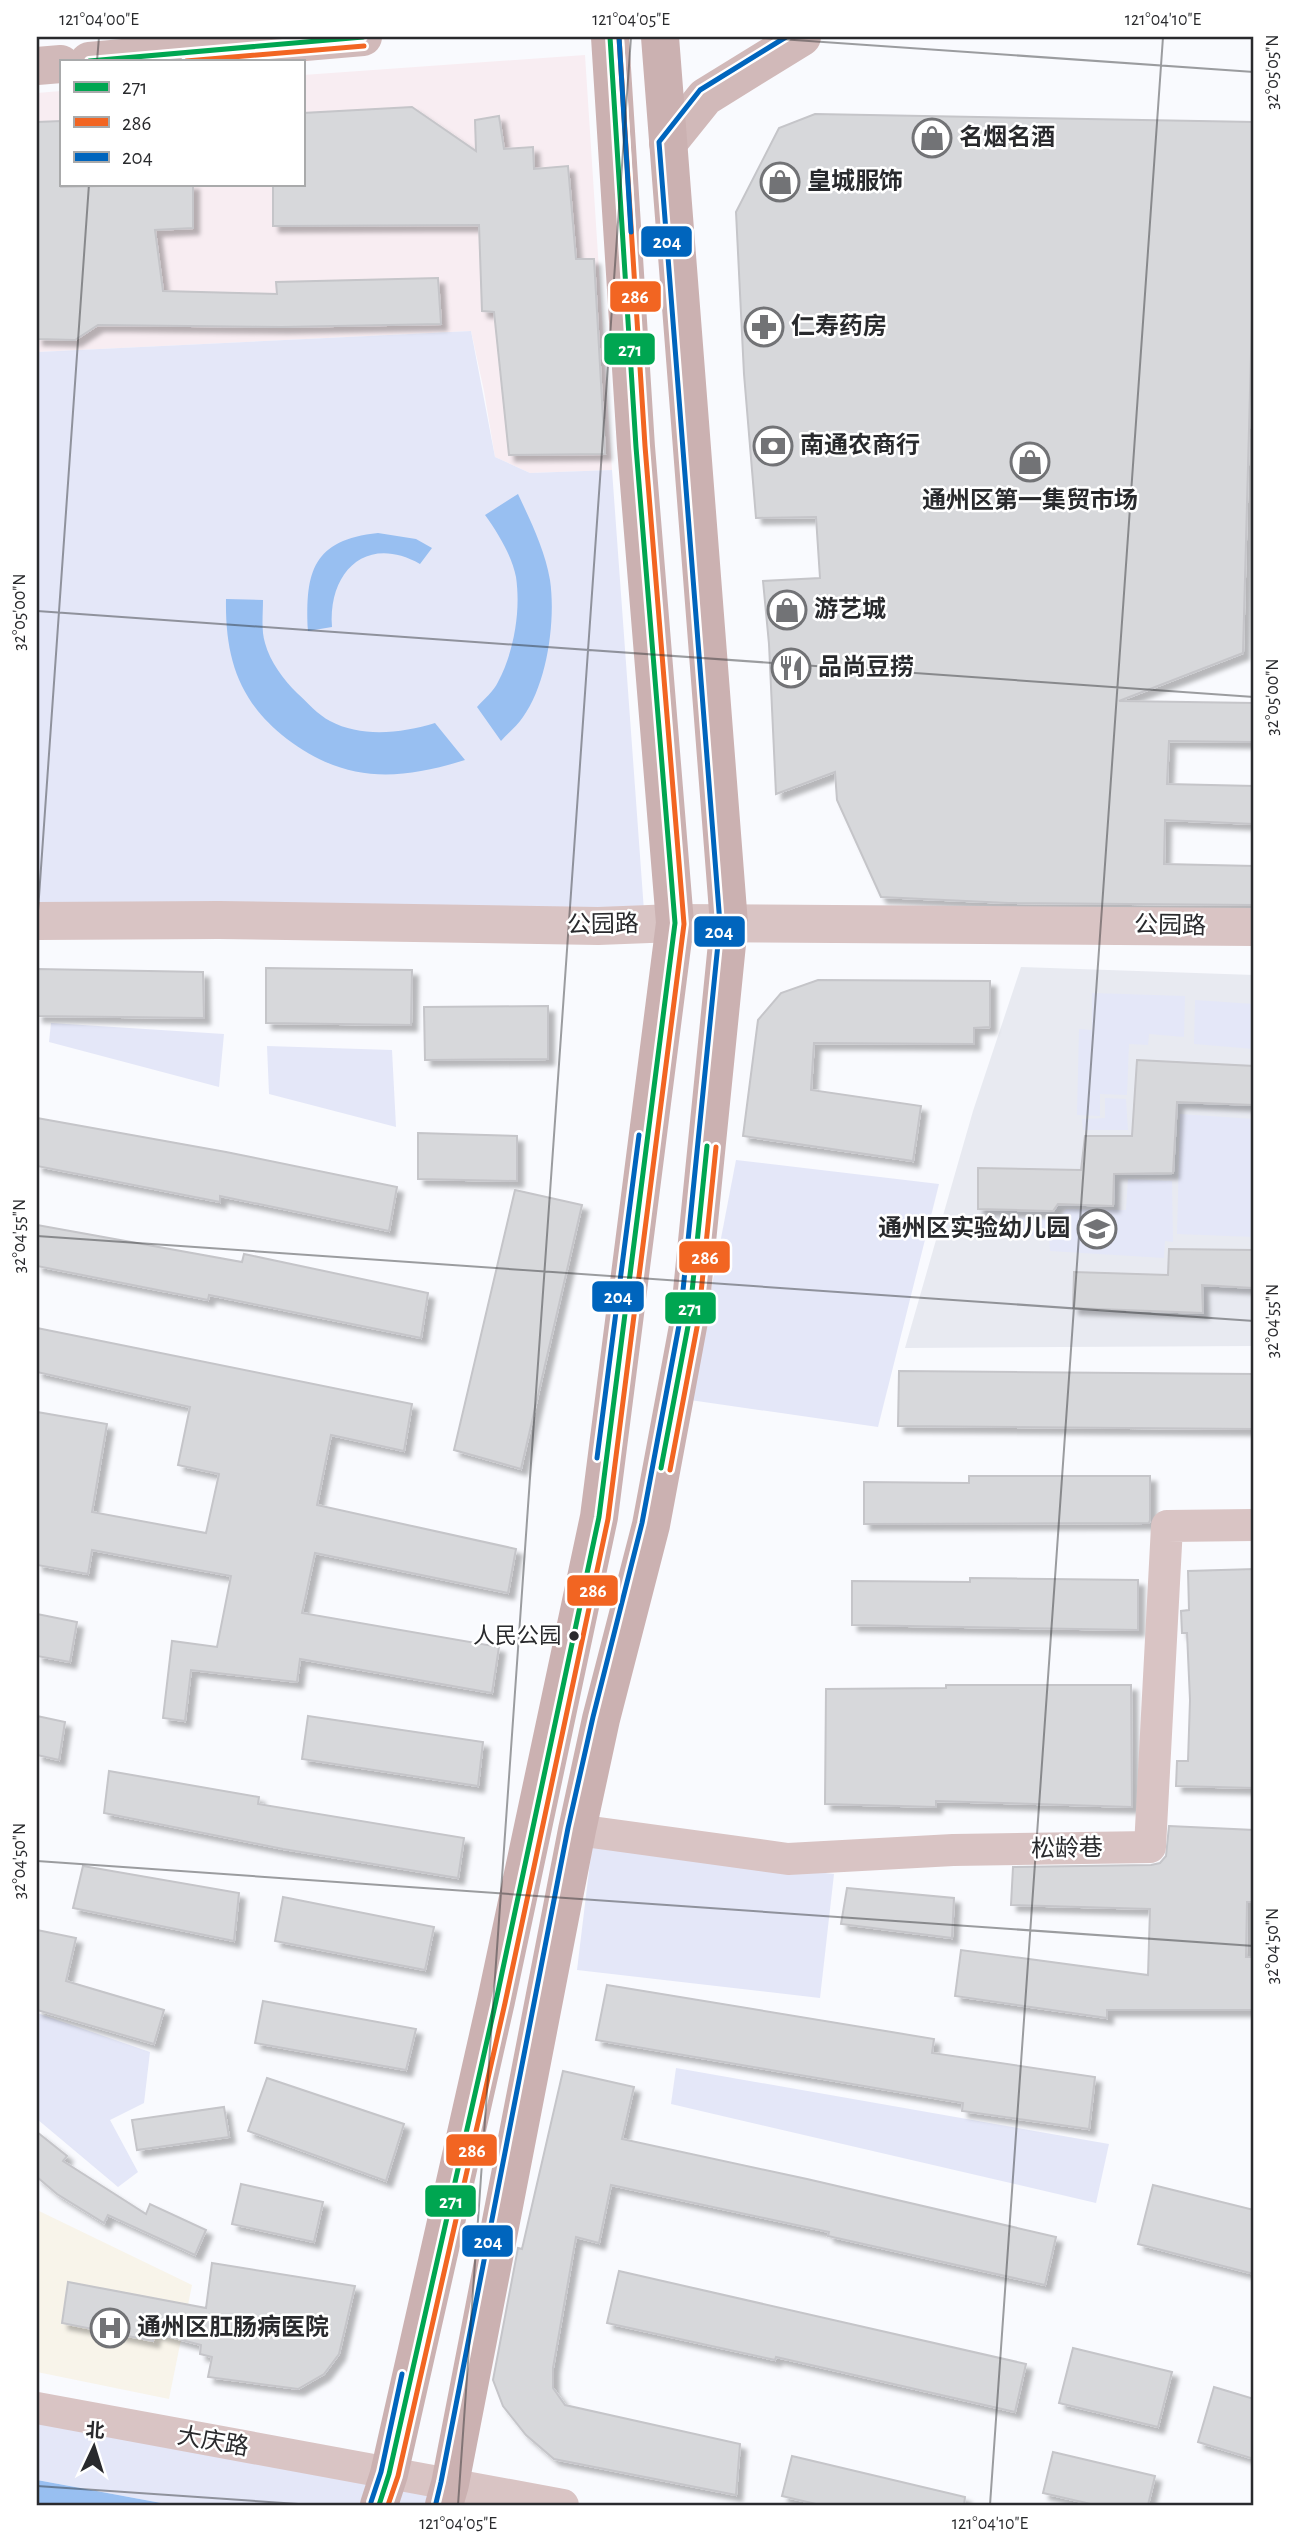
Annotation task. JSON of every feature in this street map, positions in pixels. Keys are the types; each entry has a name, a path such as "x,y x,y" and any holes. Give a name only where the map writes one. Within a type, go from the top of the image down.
{"main road":[{"path":"100,60 363,37"},
{"path":"384,2490 499,1987 599,1517 675,923 636,447 610,37"},
{"path":"447,2495 577,1830 601,1719 651,1525 689,1321 729,924 660,37"},
{"path":"668,143 705,97 802,37"},
{"path":"37,66 60,64"}],"street":[{"name":"公园路","path":"37,921 219,920 597,926 675,923 1254,927"},
{"name":"松龄巷","path":"577,1830 788,1858 953,1850 1150,1847 1167,1526 1254,1525"},
{"name":"大庆路","path":"37,2408 384,2490 447,2495"},
{"path":"447,2495 563,2505"}],"shaded area":[{"path":"585,55 612,470 530,473 495,457 471,331 37,352 37,93 60,91 60,186 304,186 304,75"},
{"path":"471,331 495,457 530,473 612,470 644,911 37,913 37,352"},
{"name":"通州区实验幼儿园","path":"1021,967 1254,975 1254,1346 905,1348 973,1111"},
{"path":"1092,993 1185,996 1184,1037 1149,1034 1148,1045 1129,1044 1127,1095 1100,1094 1100,1116 1077,1115 1079,1029 1092,1030"},
{"path":"1195,1000 1254,1004 1254,1049 1194,1044"},
{"path":"51,1023 224,1034 219,1087 49,1042"},
{"path":"267,1046 392,1050 396,1127 269,1094"},
{"path":"1105,1098 1126,1099 1128,1130 1083,1130 1082,1119 1105,1118"},
{"path":"1180,1114 1254,1119 1254,1237 1177,1234"},
{"path":"736,1160 939,1184 878,1427 690,1400"},
{"path":"1128,1179 1172,1181 1173,1242 1165,1241 1164,1258 1050,1251 1049,1236 1013,1235 1013,1218 1059,1219 1066,1209 1126,1210"},
{"path":"592,1846 834,1874 820,1998 577,1970"},
{"path":"37,2013 150,2052 144,2103 110,2120 138,2172 118,2187 37,2119"},
{"path":"676,2068 1109,2144 1096,2203 671,2104"},
{"name":"通州区肛肠病医院","path":"37,2210 192,2285 169,2399 37,2372"},
{"path":"37,2406 563,2505 172,2505 37,2480"}],"water":[{"path":"518,494 545,558 552,596 552,614 548,652 538,687 521,720 501,741 477,707 491,692 504,670 517,617 517,590 516,577 508,553 485,515"},
{"path":"378,533 416,539 432,548 420,564 401,556 383,553 368,556 355,563 344,575 337,589 332,607 332,627 308,631 309,591 318,562 326,551 339,543"},
{"path":"226,599 263,600 263,633 270,657 292,688 326,718 342,726 369,732 396,731 435,723 465,760 417,772 373,774 330,764 287,739 257,710 238,677 228,641"},
{"path":"37,2480 172,2505 37,2505"}],"building":[{"path":"412,107 476,151 475,120 499,116 504,149 533,147 534,169 568,166 576,259 594,259 605,454 509,455 494,312 482,311 479,225 273,226 273,186 304,186 304,113"},
{"name":"通州区第一集贸市场","path":"815,114 1254,122 1254,243 1243,653 1119,701 1254,703 1254,742 1169,741 1167,784 1254,786 1254,824 1165,820 1164,864 1254,866 1254,905 1008,903 881,897 837,800 835,772 776,794 769,644 763,581 820,578 816,517 756,518 744,374 736,212 779,128"},
{"path":"60,121 61,187 193,186 193,228 155,230 163,291 277,294 276,282 438,278 441,324 282,327 98,325 75,340 37,339 37,122"},
{"path":"266,968 412,970 411,1025 266,1023"},
{"path":"37,969 203,972 204,1018 37,1016"},
{"path":"818,980 990,981 990,1027 974,1028 974,1044 814,1043 811,1090 921,1106 913,1161 743,1136 758,1020 781,993"},
{"path":"548,1006 548,1059 425,1060 424,1007"},
{"path":"1137,1060 1254,1066 1254,1105 1177,1102 1173,1173 1114,1174 1113,1206 1058,1204 1053,1211 978,1209 978,1168 1081,1170 1085,1136 1132,1136"},
{"path":"37,1118 226,1152 397,1187 389,1231 220,1196 220,1202 37,1166"},
{"path":"418,1133 517,1136 517,1181 418,1179"},
{"path":"515,1190 582,1205 521,1469 454,1450"},
{"path":"37,1225 242,1262 244,1254 428,1293 421,1338 209,1295 208,1300 37,1266"},
{"path":"1169,1249 1254,1250 1253,1288 1202,1285 1203,1313 1073,1308 1074,1272 1168,1275"},
{"path":"37,1328 412,1404 404,1451 331,1435 317,1505 516,1549 508,1593 315,1553 302,1613 499,1647 492,1693 300,1659 297,1682 191,1670 185,1721 163,1718 172,1641 217,1647 231,1576 92,1550 88,1574 37,1565 37,1412 107,1424 92,1512 206,1533 219,1474 178,1465 190,1407 37,1372"},
{"path":"899,1371 1254,1374 1254,1429 898,1426"},
{"path":"969,1476 1150,1476 1150,1520 1149,1523 864,1524 864,1482 969,1483"},
{"path":"1254,1569 1254,1788 1176,1786 1177,1761 1188,1761 1190,1700 1187,1633 1182,1633 1181,1611 1189,1610 1188,1571"},
{"path":"970,1578 1138,1580 1138,1630 852,1625 852,1581 970,1582"},
{"path":"37,1614 77,1622 70,1662 37,1656"},
{"path":"946,1685 1131,1685 1132,1807 936,1801 936,1807 825,1804 826,1689 946,1688"},
{"path":"37,1716 65,1722 59,1760 37,1755"},
{"path":"308,1716 483,1742 478,1786 302,1759"},
{"path":"109,1771 259,1797 258,1804 464,1838 458,1878 283,1849 104,1813"},
{"path":"1169,1826 1254,1830 1254,1902 1247,1902 1246,1957 1254,1957 1254,2010 1107,2010 1107,2018 955,1996 961,1950 1148,1975 1150,1909 1011,1905 1013,1867 1160,1863 1166,1856"},
{"path":"83,1866 239,1893 234,1941 73,1908"},
{"path":"847,1888 954,1898 952,1938 841,1924"},
{"path":"283,1897 434,1927 425,1970 275,1941"},
{"path":"37,1930 76,1938 66,1981 164,2010 154,2044 37,2010"},
{"path":"607,1985 934,2039 932,2053 1095,2077 1089,2129 962,2111 963,2103 596,2040"},
{"path":"263,2001 416,2029 406,2070 255,2043"},
{"path":"563,2071 634,2087 622,2139 1056,2237 1045,2285 828,2236 829,2232 611,2185 599,2243 576,2237 553,2368 553,2388 565,2405 740,2444 736,2495 554,2459 526,2435 503,2406 493,2380 518,2248 522,2249"},
{"path":"267,2078 404,2124 386,2181 248,2131"},
{"path":"224,2107 229,2137 137,2150 132,2120"},
{"path":"37,2132 67,2156 63,2161 146,2214 150,2204 206,2230 195,2255 108,2215 104,2223 57,2194 37,2177"},
{"path":"241,2184 323,2202 314,2242 232,2224"},
{"path":"1153,2185 1254,2210 1254,2274 1138,2244"},
{"path":"212,2263 355,2286 339,2354 324,2374 298,2389 208,2377 212,2357 200,2354 201,2345 155,2333 153,2341 62,2323 68,2282 206,2308"},
{"path":"619,2271 1026,2364 1015,2412 776,2357 775,2360 607,2323"},
{"path":"1073,2348 1172,2372 1158,2427 1059,2403"},
{"path":"1214,2387 1254,2399 1254,2459 1198,2442"},
{"path":"1053,2452 1155,2476 1148,2505 1095,2505 1043,2493"},
{"path":"792,2456 965,2497 964,2505 820,2505 782,2496"}],"transit line":[{"name":"271","path":"100,60 363,37"},
{"name":"271","path":"379,2505 389,2474 496,2001 599,1517 675,923 636,447 610,37"},
{"name":"286","path":"388,2505 398,2476 505,2003 608,1519 684,924 645,446 619,37"},
{"name":"204","path":"619,37 631,232"},
{"name":"204","path":"436,2503 568,1828 642,1523 680,1320 720,924 659,142 700,90 786,37"},
{"name":"286","path":"198,60 364,46"},
{"name":"204","path":"597,1458 639,1135"},
{"name":"271","path":"661,1468 689,1321 707,1146"},
{"name":"286","path":"670,1470 698,1322 716,1147"},
{"name":"204","path":"371,2502 381,2472 402,2374"}],"place":[{"name":"名烟名酒","path":"932,138"},
{"name":"皇城服饰","path":"780,182"},
{"name":"仁寿药房","path":"764,327"},
{"name":"南通农商行","path":"773,446"},
{"name":"通州区第一集贸市场","path":"1030,462"},
{"name":"游艺城","path":"787,610"},
{"name":"品尚豆捞","path":"791,668"},
{"name":"通州区实验幼儿园","path":"1097,1229"},
{"name":"人民公园","path":"574,1636"},
{"name":"通州区肛肠病医院","path":"110,2328"}]}
